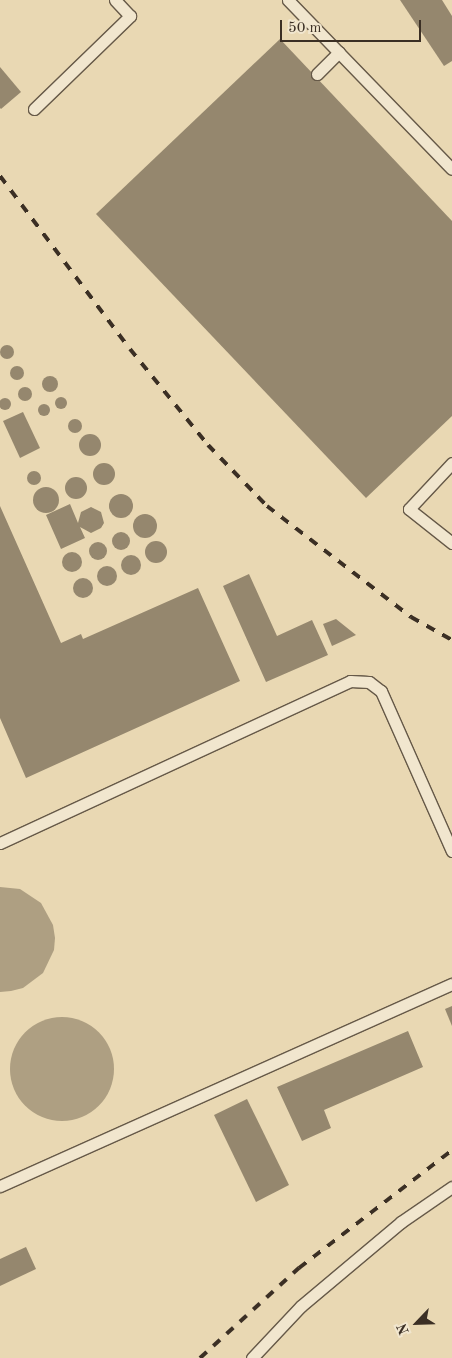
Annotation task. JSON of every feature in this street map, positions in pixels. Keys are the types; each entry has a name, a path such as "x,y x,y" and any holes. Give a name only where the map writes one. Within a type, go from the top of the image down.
{"lane":[{"path":"34,109 130,16 115,0"},
{"path":"288,0 452,169"},
{"path":"317,74 339,52"},
{"path":"452,463 409,509 452,543"},
{"path":"0,843 350,681 368,682 381,691 452,851"},
{"path":"0,1186 452,984"},
{"path":"252,1358 301,1306 402,1222 452,1187"}],"shaded area":[{"path":"0,887 20,889 41,903 53,925 55,938 54,950 43,973 23,988 0,992"},
{"path":"62,1017 82,1021 91,1025 99,1032 106,1040 110,1049 114,1069 110,1089 106,1098 99,1106 91,1113 82,1117 62,1121 42,1117 33,1113 25,1106 18,1098 14,1089 10,1069 14,1049 18,1040 25,1032 33,1025 42,1021"}],"building":[{"path":"400,0 442,0 452,16 452,61 444,66"},
{"path":"280,39 452,221 452,416 366,498 96,214"},
{"path":"0,67 21,92 1,109 0,108"},
{"path":"4,345 10,345 14,352 10,359 4,359 0,355 0,349"},
{"path":"17,366 22,368 24,373 22,378 17,380 12,378 10,373 12,368"},
{"path":"50,376 58,384 50,392 42,384"},
{"path":"22,387 28,387 32,394 28,401 22,401 18,397 18,391"},
{"path":"63,397 66,398 66,408 59,409 56,408 55,401 56,398"},
{"path":"7,398 10,399 10,409 3,410 0,409 -1,402 0,399"},
{"path":"46,404 49,405 49,415 42,416 39,415 38,408 39,405"},
{"path":"23,412 40,448 20,458 3,421"},
{"path":"75,419 80,421 82,426 80,431 75,433 70,431 68,426 70,421"},
{"path":"90,434 98,437 101,445 98,453 90,456 82,453 79,445 82,437"},
{"path":"104,463 112,466 115,474 112,482 104,485 96,482 93,474 96,466"},
{"path":"34,471 39,473 41,478 39,483 34,485 29,483 27,478 29,473"},
{"path":"76,477 84,480 87,488 84,496 76,499 68,496 65,488 68,480"},
{"path":"46,487 55,491 59,500 55,509 46,513 37,509 33,500 37,491"},
{"path":"121,494 129,498 133,506 129,514 121,518 113,514 109,506 113,498"},
{"path":"70,504 78,523 81,512 91,507 101,512 104,523 101,528 91,533 80,527 85,538 61,549 46,515"},
{"path":"0,506 61,643 81,634 83,639 198,588 240,681 26,778 0,718"},
{"path":"145,514 153,518 157,526 153,534 145,538 137,534 133,526 137,518"},
{"path":"121,532 127,535 130,541 127,547 121,550 115,547 112,541 115,535"},
{"path":"156,541 164,544 167,552 164,560 156,563 148,560 145,552 148,544"},
{"path":"98,542 104,545 107,551 104,557 98,560 92,557 89,551 92,545"},
{"path":"72,552 79,555 82,562 79,569 72,572 65,569 62,562 65,555"},
{"path":"131,555 138,558 141,565 138,572 131,575 124,572 121,565 124,558"},
{"path":"107,566 114,569 117,576 114,583 107,586 100,583 97,576 100,569"},
{"path":"249,574 277,636 312,620 328,655 266,682 223,586"},
{"path":"79,578 87,578 93,584 93,592 87,598 79,598 73,592 73,584"},
{"path":"336,619 356,635 332,646 323,624"},
{"path":"452,1006 452,1026 445,1009"},
{"path":"408,1031 423,1067 324,1110 331,1128 302,1141 277,1087"},
{"path":"247,1099 289,1185 256,1202 214,1115"},
{"path":"26,1247 36,1269 0,1286 0,1259"}],"railway":[{"path":"0,176 130,349 208,445 267,506 411,617 452,640"},
{"path":"200,1358 299,1268 452,1150"}]}
